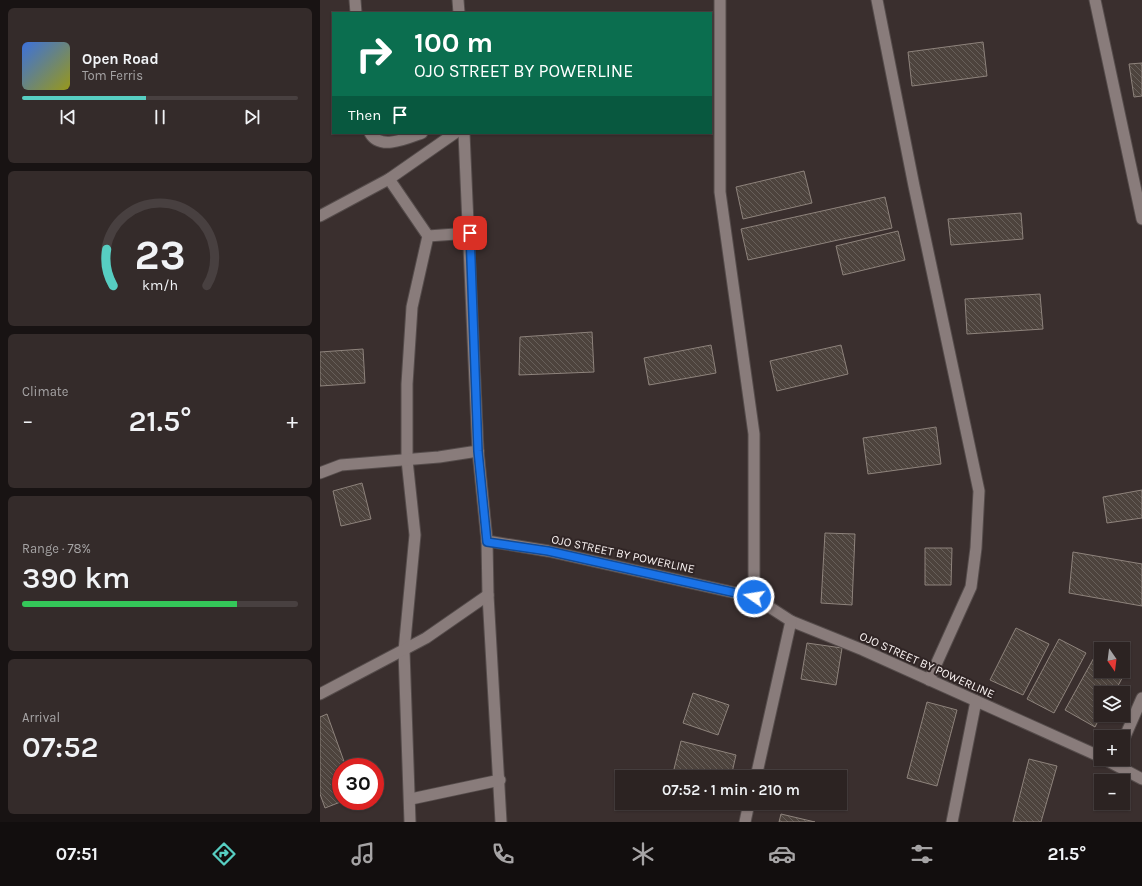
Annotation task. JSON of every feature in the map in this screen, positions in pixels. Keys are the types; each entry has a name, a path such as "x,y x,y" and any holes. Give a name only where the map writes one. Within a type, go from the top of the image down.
{"street":[{"path":"355,0 356,12"},
{"path":"458,0 459,12"},
{"path":"720,0 720,192 754,434 754,597"},
{"path":"877,0 914,186 979,490 976,548 970,587 929,680"},
{"path":"1095,0 1142,219"},
{"path":"370,134 372,137 388,143 419,134"},
{"path":"320,216 389,179 451,134"},
{"path":"464,134 470,233 478,451 487,542 488,595 502,822"},
{"path":"389,179 428,236 412,307 407,384 407,460 415,535 404,651 411,799 410,822"},
{"path":"428,236 470,233"},
{"path":"320,473 341,465 407,460 478,451"},
{"name":"OJO STREET BY POWERLINE","path":"487,542 548,551 754,597 791,621 929,680 1094,755"},
{"path":"320,694 404,651 426,638 488,595"},
{"path":"758,770 791,621"},
{"path":"1128,730 1142,698"},
{"path":"952,822 976,701"},
{"path":"1121,766 1142,779"},
{"path":"411,799 500,780"},
{"path":"745,822 748,810"}],"building":[{"path":"983,42 987,76 912,86 908,52"},
{"path":"1142,63 1142,96 1134,97 1129,64"},
{"path":"804,171 812,203 743,219 736,187"},
{"path":"885,197 892,228 748,260 741,229"},
{"path":"1021,213 1023,239 951,245 948,219"},
{"path":"898,231 905,260 843,275 836,246"},
{"path":"1040,294 1043,329 967,334 965,299"},
{"path":"592,332 594,372 519,375 520,337"},
{"path":"711,345 716,373 649,385 644,358"},
{"path":"841,345 848,374 777,391 770,361"},
{"path":"363,349 365,383 320,386 320,352"},
{"path":"936,427 941,464 868,474 863,438"},
{"path":"362,483 371,519 341,526 333,491"},
{"path":"1142,490 1142,518 1107,523 1103,497"},
{"path":"825,533 855,534 852,605 821,603"},
{"path":"925,548 952,548 951,585 925,585"},
{"path":"1073,552 1142,564 1142,606 1069,593"},
{"path":"1016,628 1049,644 1023,695 990,680"},
{"path":"1059,639 1086,653 1054,713 1027,699"},
{"path":"807,643 842,648 836,685 801,679"},
{"path":"1094,658 1094,678 1122,678 1118,686 1094,686 1094,722 1098,722 1095,727 1065,710"},
{"path":"693,693 729,705 718,735 683,723"},
{"path":"927,702 957,710 937,786 907,778"},
{"path":"327,714 343,758 332,758 332,805 325,808 320,794 320,717"},
{"path":"681,741 736,755 733,770 674,770"},
{"path":"1029,759 1057,766 1041,822 1013,822"},
{"path":"781,814 815,822 779,822"}],"route":[{"path":"470,233 478,451 487,542 548,551 754,597"}]}
